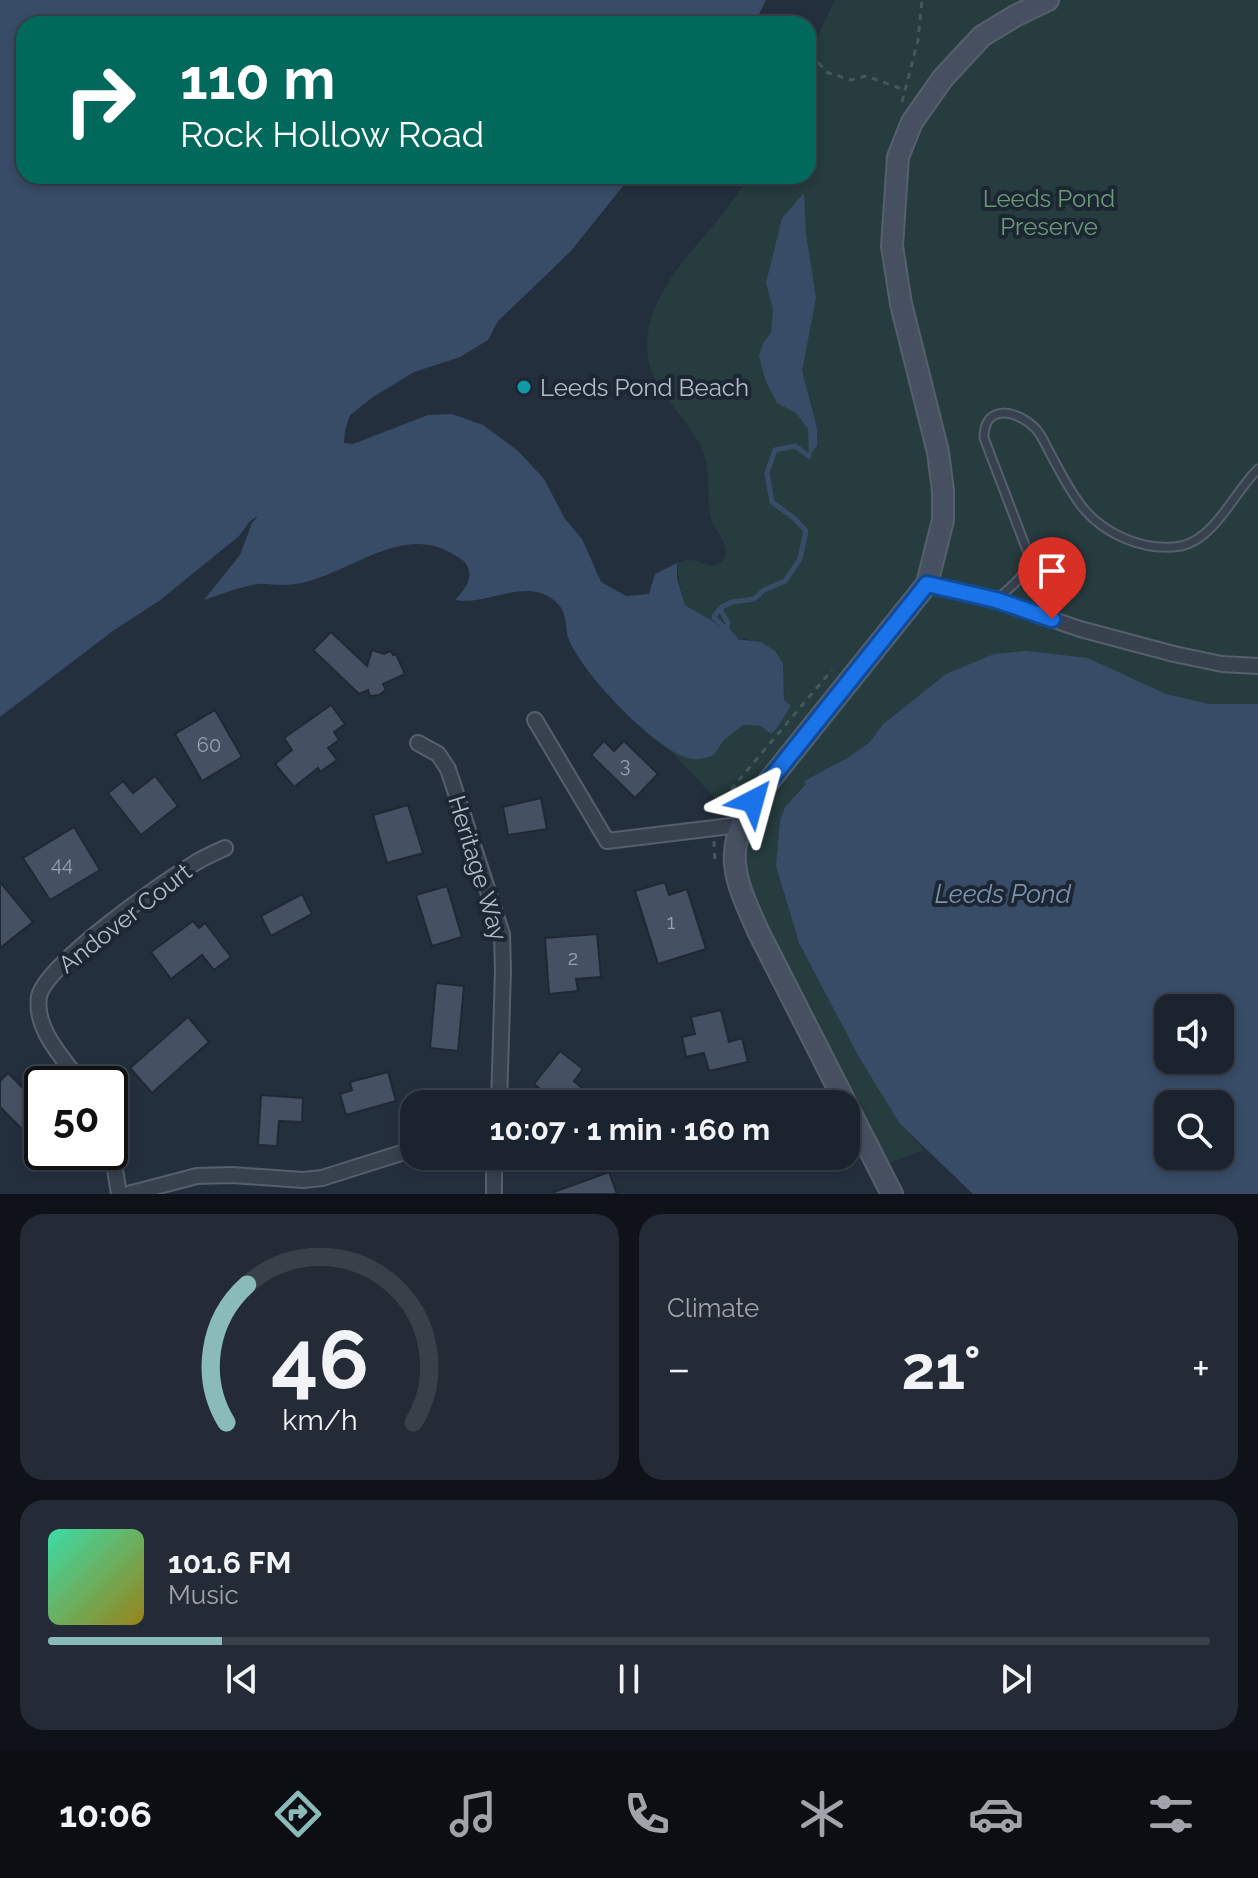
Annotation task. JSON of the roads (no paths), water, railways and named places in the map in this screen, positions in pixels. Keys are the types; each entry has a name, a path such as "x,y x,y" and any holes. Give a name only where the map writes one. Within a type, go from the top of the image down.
{"main road":[{"path":"892,1194 758,931 738,886 733,855 739,825 753,801 927,584 943,520 943,491 938,452 901,304 892,246 898,157 912,122 943,78 982,36 1048,0"}],"street":[{"path":"927,584 996,600 1080,629 1174,654 1222,664 1258,666"},
{"path":"535,720 607,841 739,825"},
{"name":"Heritage Way","path":"418,743 438,754 448,769 500,923 503,970 499,1090"},
{"name":"Andover Court","path":"69,1066 46,1033 39,1015 39,996 47,978 168,880 225,848"},
{"path":"128,1194 197,1176 322,1178 400,1153"},
{"path":"115,1170 119,1194"},
{"path":"494,1170 494,1194"}],"lane":[{"path":"996,600 1022,576 1029,563 1028,553 984,438 984,425 988,418 998,413 1021,416 1038,431 1076,500 1102,529 1130,541 1156,547 1183,546 1202,534 1225,512 1258,469"}],"water":[{"path":"0,0 766,0 758,16 16,16 16,184 625,184 571,251 498,321 488,340 460,357 414,372 373,397 350,415 344,443 353,444 428,415 452,414 483,425 518,451 544,479 565,519 582,539 601,582 626,596 649,594 655,574 677,563 677,579 685,605 735,639 761,642 775,651 783,664 784,700 791,706 771,734 761,726 743,725 723,741 715,754 700,759 671,750 637,724 588,671 569,640 564,615 555,601 532,591 468,601 455,600 468,581 467,566 460,558 434,546 412,544 391,548 304,582 257,584 204,600 240,555 252,523 258,516 239,536 159,601 114,630 0,717"},
{"path":"804,193 806,234 816,298 802,371 817,428 817,446 809,456 808,429 796,413 777,403 766,382 759,356 763,343 771,333 773,310 766,283 782,218"},
{"name":"Leeds Pond","path":"1026,651 1088,658 1166,694 1209,704 1258,704 1258,1194 973,1194 900,1124 859,1057 799,943 776,866 780,820 785,807 806,784 804,781 869,743 883,724 946,674 994,654"}],"waterway":[{"path":"735,639 714,617 720,608 732,602 754,599 764,590 785,581 800,559 806,531 772,502 767,473 775,450 795,446 809,456"},
{"path":"720,609 728,623 727,628"}],"place":[{"name":"Leeds Pond Beach","path":"524,387"}],"park label":[{"name":"Leeds Pond Preserve","path":"1049,212"}]}
